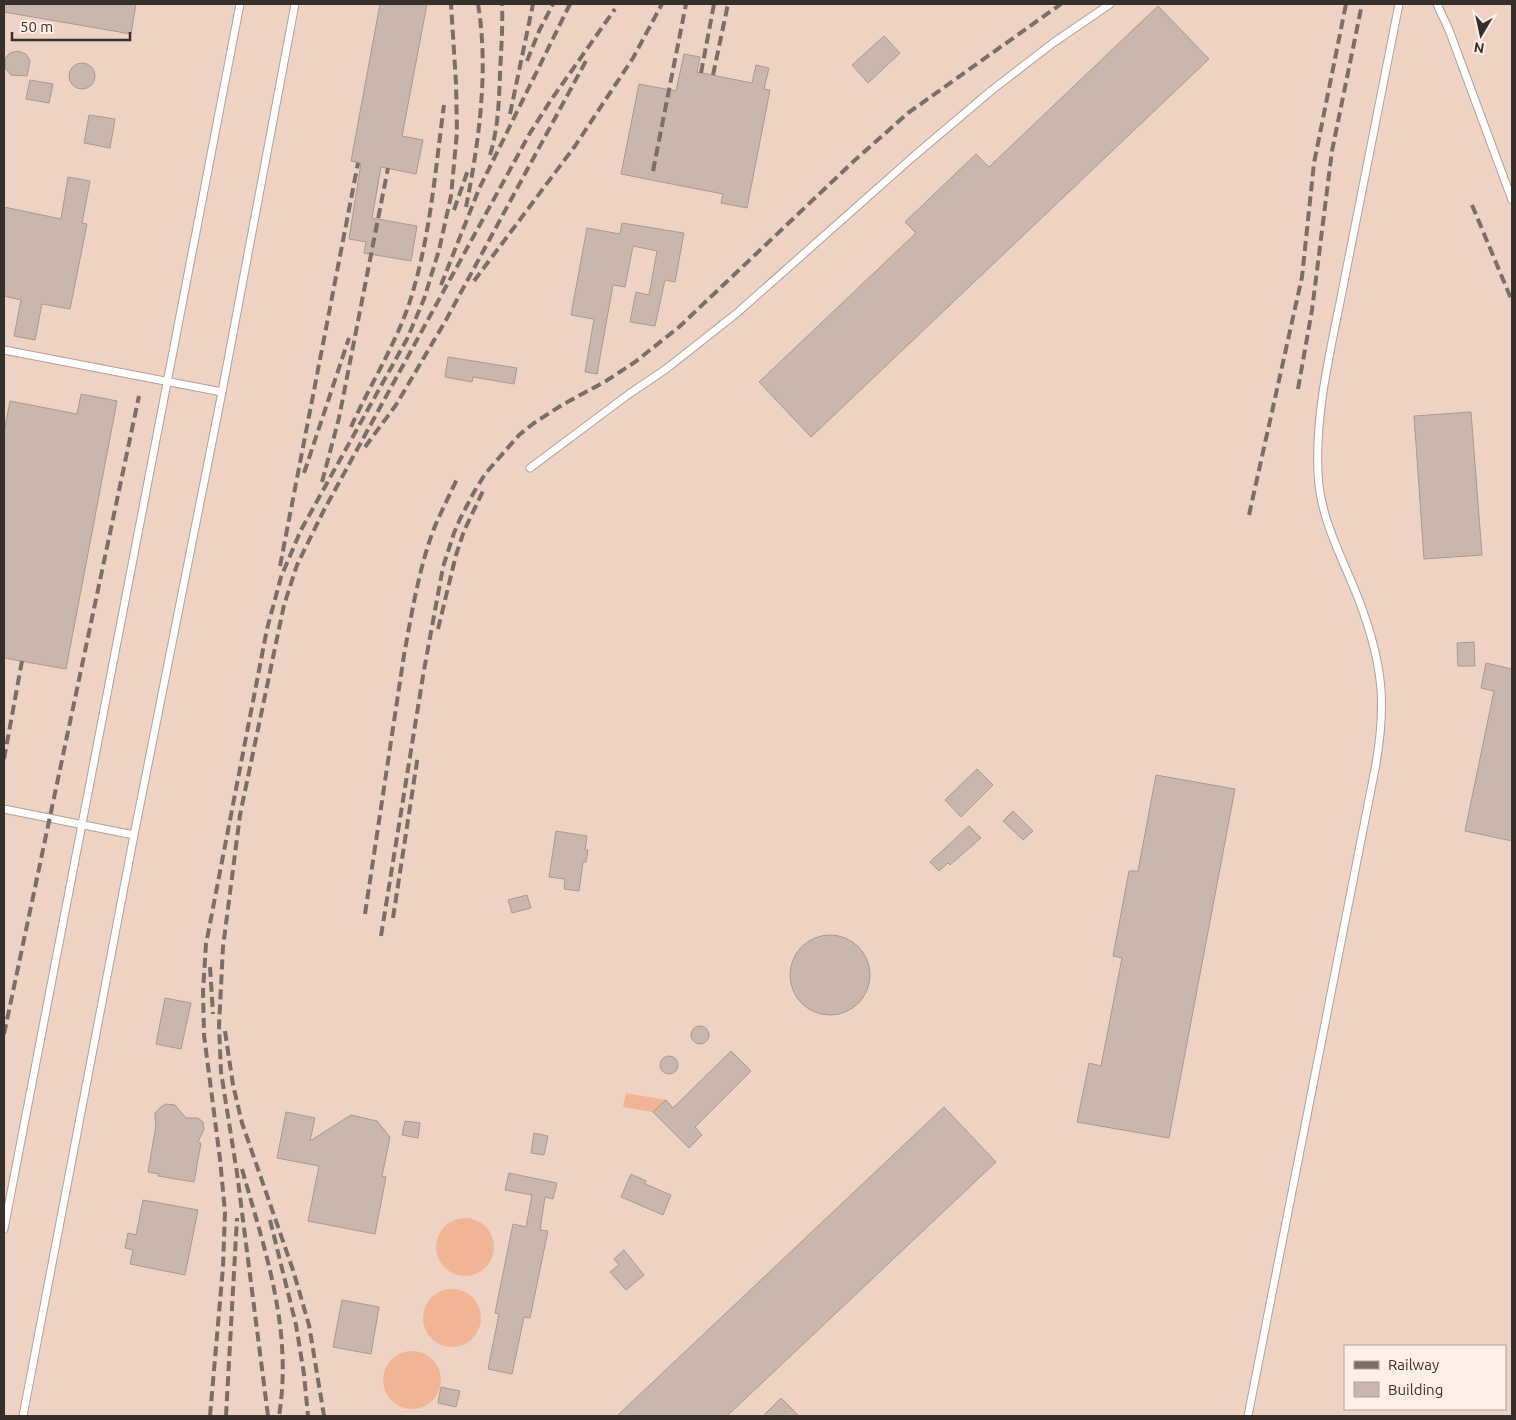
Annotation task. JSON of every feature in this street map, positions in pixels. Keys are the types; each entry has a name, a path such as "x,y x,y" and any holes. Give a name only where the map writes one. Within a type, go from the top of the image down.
{"lane":[{"path":"4,1229 240,4"},
{"path":"23,1416 134,835 222,392 295,4"},
{"path":"530,468 666,369 737,313 914,156 992,90 1053,43 1110,4"},
{"path":"1248,1416 1375,769 1382,725 1382,686 1374,646 1360,604 1325,518 1318,475 1318,434 1330,357 1399,4"},
{"path":"1437,4 1449,30 1512,200"},
{"path":"4,350 222,392"},
{"path":"4,809 134,835"}],"shaded area":[{"path":"4,4 1512,4 1512,1416 4,1416"},
{"path":"626,1093 666,1100 653,1112 623,1107"},
{"path":"465,1218 476,1220 489,1231 494,1247 492,1258 481,1271 465,1276 454,1274 441,1263 436,1247 438,1236 449,1223"},
{"path":"452,1289 463,1291 476,1302 481,1318 479,1329 468,1342 452,1347 441,1345 428,1334 423,1318 425,1307 436,1294"},
{"path":"412,1351 423,1353 433,1359 439,1369 441,1380 439,1391 433,1401 423,1407 412,1409 401,1407 391,1401 385,1391 383,1380 385,1369 391,1359 401,1353"}],"building":[{"path":"4,4 136,4 131,34 4,12"},
{"path":"380,4 427,4 402,136 423,140 416,174 381,167 372,218 417,226 411,261 364,253 366,242 349,239 361,163 351,161"},
{"path":"1158,6 1209,59 811,437 759,382 916,233 905,222 976,154 989,167"},
{"path":"884,36 900,53 868,83 852,65"},
{"path":"18,51 26,54 30,61 27,76 11,75 5,68 7,56"},
{"path":"684,54 700,57 697,72 752,83 756,65 769,68 764,89 770,90 747,208 721,203 723,194 621,174 639,84 676,91"},
{"path":"82,63 91,67 95,76 91,85 82,89 73,85 69,76 73,67"},
{"path":"30,80 53,84 49,103 26,99"},
{"path":"89,115 115,119 110,148 84,143"},
{"path":"68,177 90,181 82,223 87,224 70,309 42,304 35,340 14,336 21,300 4,296 4,207 61,219"},
{"path":"622,223 684,233 675,282 665,280 655,326 630,322 636,292 649,295 657,251 633,246 625,287 613,285 597,374 585,372 594,319 571,315 587,228 620,234"},
{"path":"448,357 517,368 514,384 473,377 472,382 445,377"},
{"path":"81,394 117,401 66,669 4,658 4,432 10,401 77,414"},
{"path":"1471,412 1482,555 1424,559 1414,416"},
{"path":"1474,642 1475,666 1458,666 1457,643"},
{"path":"1486,663 1512,669 1512,841 1465,831 1494,691 1481,688"},
{"path":"977,769 993,785 961,817 945,800"},
{"path":"1156,775 1235,789 1169,1138 1077,1122 1089,1063 1101,1066 1122,958 1113,956 1129,871 1138,871"},
{"path":"1013,811 1033,831 1023,840 1003,821"},
{"path":"969,826 981,838 950,865 948,863 939,871 930,862"},
{"path":"556,831 587,836 585,850 588,850 586,862 583,862 579,891 564,889 565,879 549,877"},
{"path":"527,895 531,908 512,913 508,900"},
{"path":"830,935 845,938 858,947 867,960 870,975 867,990 858,1003 845,1012 830,1015 815,1012 802,1003 793,990 790,975 793,960 802,947 815,938"},
{"path":"165,998 191,1003 181,1049 156,1044"},
{"path":"700,1026 706,1029 709,1035 706,1041 700,1044 694,1041 691,1035 694,1029"},
{"path":"731,1051 751,1071 695,1127 702,1135 689,1148 653,1112 666,1100 673,1108"},
{"path":"669,1056 675,1059 678,1065 675,1071 669,1074 663,1071 660,1065 663,1059"},
{"path":"166,1104 175,1105 186,1118 198,1118 203,1122 204,1129 198,1142 201,1143 194,1182 158,1176 159,1174 148,1172 156,1125 155,1113"},
{"path":"944,1107 996,1162 727,1416 617,1416"},
{"path":"286,1112 315,1118 310,1141 351,1115 377,1121 390,1137 382,1176 386,1177 375,1234 308,1221 319,1166 277,1158"},
{"path":"405,1121 420,1123 418,1138 402,1135"},
{"path":"534,1133 548,1136 544,1155 531,1153"},
{"path":"509,1173 557,1183 553,1199 545,1197 540,1230 548,1231 530,1318 524,1317 512,1374 488,1369 499,1314 495,1313 513,1224 526,1227 532,1195 505,1190"},
{"path":"631,1174 646,1181 645,1184 671,1195 663,1215 621,1197"},
{"path":"143,1200 198,1210 185,1275 130,1264 133,1250 125,1248 128,1233 136,1235"},
{"path":"624,1250 644,1275 626,1290 610,1272 619,1265 614,1259"},
{"path":"342,1300 379,1307 371,1354 333,1347"},
{"path":"441,1387 460,1391 456,1407 438,1403"},
{"path":"781,1398 799,1416 763,1416"}],"railway":[{"path":"210,1416 223,1267 225,1212 204,1035 203,991 206,944 267,629 281,577 301,530 407,339 424,299 439,250 451,196 457,132 451,4"},
{"path":"466,207 475,157 481,106 483,54 478,4"},
{"path":"490,155 499,105 502,4"},
{"path":"510,114 533,4"},
{"path":"527,61 539,31 553,4"},
{"path":"441,285 479,189 570,4"},
{"path":"474,281 575,146 633,58 662,4"},
{"path":"653,171 686,4"},
{"path":"701,73 714,4"},
{"path":"713,75 728,4"},
{"path":"381,936 424,670 443,567 460,519 485,474 519,435 534,423 635,362 679,327 855,160 908,113 1061,4"},
{"path":"1249,515 1302,277 1314,163 1346,4"},
{"path":"1298,389 1312,310 1332,151 1362,4"},
{"path":"268,1416 237,1173 221,1072 219,1026 223,947 240,815 284,605 297,565 324,510 530,133 615,9"},
{"path":"365,447 396,405 446,320 587,59"},
{"path":"351,427 395,338 408,307 427,232 444,105"},
{"path":"280,566 358,163"},
{"path":"322,482 339,418 388,168"},
{"path":"454,210 468,170"},
{"path":"1472,205 1512,301"},
{"path":"304,473 349,338"},
{"path":"4,1034 139,396"},
{"path":"365,914 404,655 416,590 429,542 458,477"},
{"path":"438,629 456,555 464,531 483,491"},
{"path":"4,759 22,661"},
{"path":"393,918 418,755"},
{"path":"210,967 213,1014"},
{"path":"225,1031 233,1085 242,1123 293,1270 309,1325 324,1416"},
{"path":"242,1169 268,1260 280,1321 282,1384 279,1416"},
{"path":"226,1416 237,1218"},
{"path":"270,1220 296,1325 304,1374 308,1416"}]}
